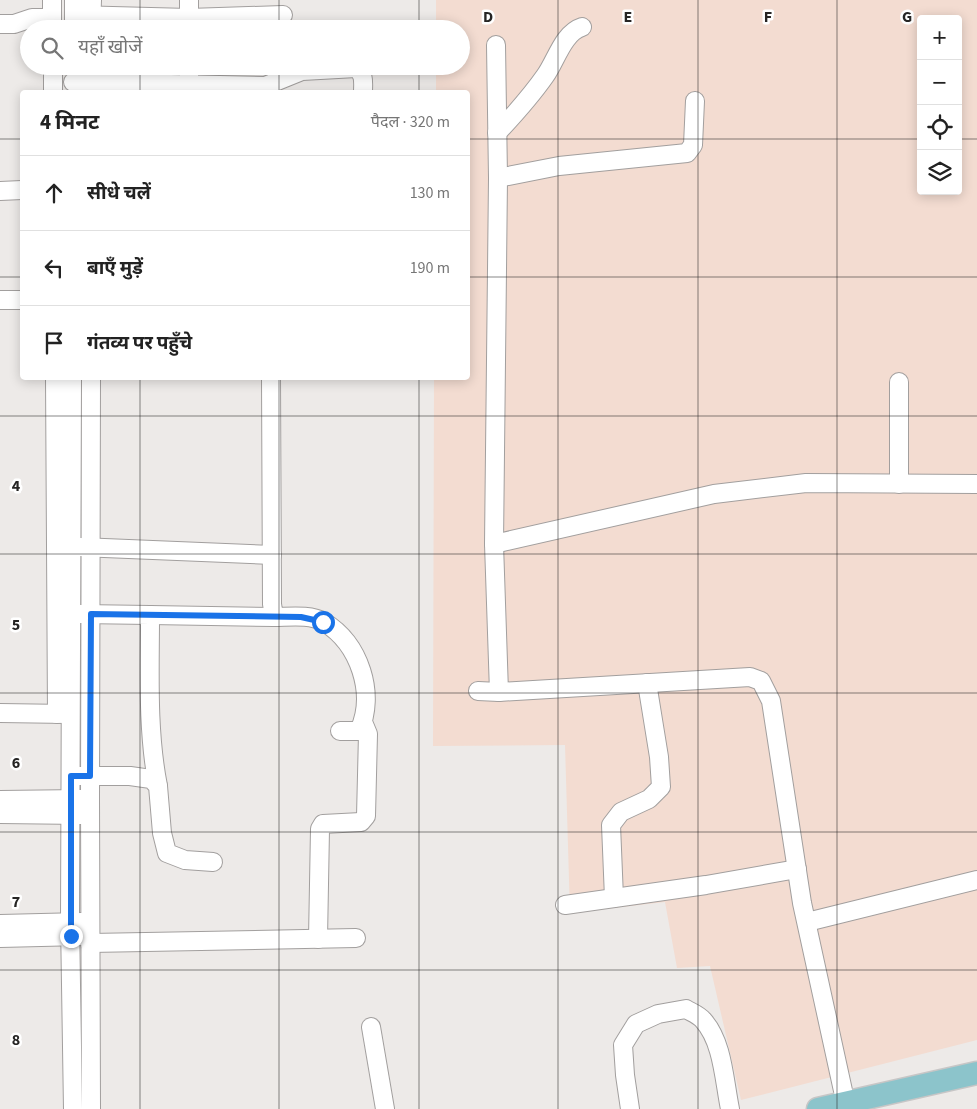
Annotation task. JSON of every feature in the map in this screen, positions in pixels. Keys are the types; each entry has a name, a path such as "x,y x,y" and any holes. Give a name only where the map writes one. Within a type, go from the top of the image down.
{"main road":[{"path":"852,1107 977,1072"},
{"path":"818,1109 852,1107 977,1084"}],"street":[{"path":"52,0 52,20"},
{"path":"188,20 189,0"},
{"path":"83,15 149,20"},
{"path":"224,20 283,15"},
{"path":"26,20 32,18 39,20"},
{"path":"0,24 20,22"},
{"path":"498,133 546,75 574,31 582,27"},
{"path":"496,45 498,178 494,544 499,692"},
{"path":"53,75 53,90"},
{"path":"82,80 265,89 294,75"},
{"path":"362,75 363,90"},
{"path":"498,178 559,166 688,153 693,145 695,101"},
{"path":"0,191 20,190"},
{"path":"0,300 20,300"},
{"path":"55,380 64,714 71,776 70,929 73,1109"},
{"path":"64,714 72,614 72,380"},
{"path":"91,380 91,1109"},
{"path":"272,380 272,604 274,617"},
{"path":"899,382 899,484"},
{"path":"494,544 714,494 806,482 977,484"},
{"path":"72,546 272,555"},
{"path":"72,614 301,617 323,622 347,644 360,667 366,689 363,722 359,731 340,731"},
{"path":"150,615 152,756 158,786 162,833 167,853 186,860 212,862"},
{"path":"478,691 499,692 750,677 761,681 771,701 807,922 852,1107"},
{"path":"614,898 611,825 621,812 649,799 661,787 659,756 646,683"},
{"path":"0,714 64,714"},
{"path":"318,938 320,829 323,824 361,822 366,816 368,734 363,722"},
{"path":"71,776 130,776 151,779 158,786"},
{"path":"0,800 90,807"},
{"path":"0,814 71,807"},
{"path":"565,906 797,869"},
{"path":"807,922 977,880"},
{"path":"0,924 70,929 90,933 356,938"},
{"path":"0,938 70,929"},
{"path":"630,1109 623,1045 636,1024 658,1014 686,1009 702,1018 713,1035 719,1053 730,1109"},
{"path":"371,1026 385,1109"}],"shaded area":[{"path":"436,0 977,0 977,1040 741,1100 710,966 677,968 665,902 570,913 565,745 433,746 434,380 470,380 470,90 436,90 436,75 470,75 470,20 436,20"}],"route":[{"path":"71,936 71,776 90,776 91,614 301,617 323,622"}]}
